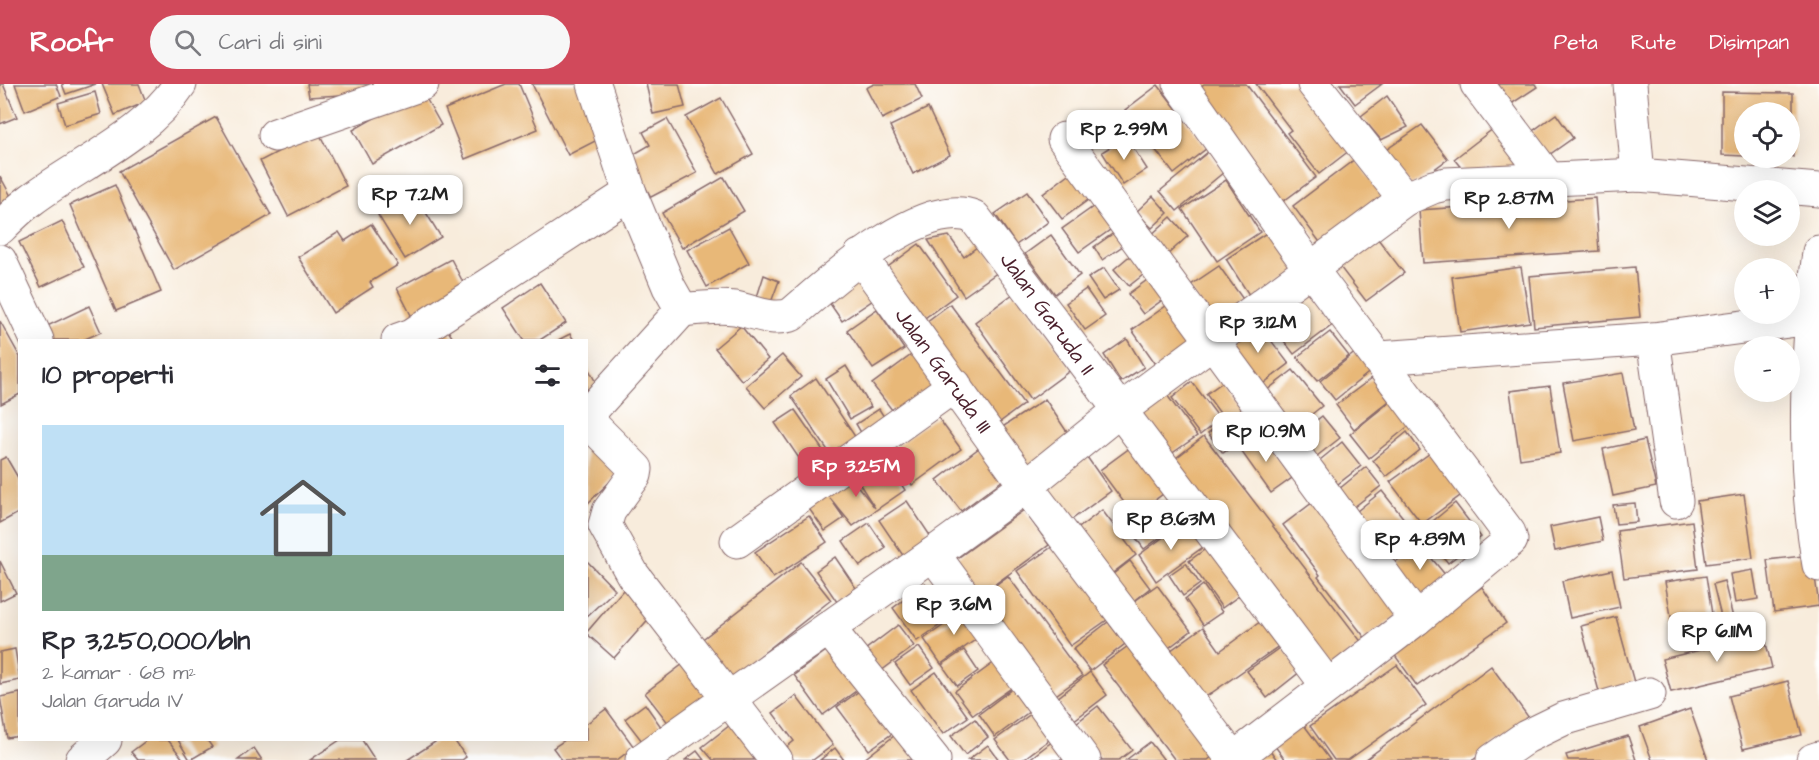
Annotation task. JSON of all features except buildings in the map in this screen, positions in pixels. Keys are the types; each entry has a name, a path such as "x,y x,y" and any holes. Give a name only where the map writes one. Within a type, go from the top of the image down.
{"street":[{"path":"0,228 29,201 124,138 166,105 180,84"},
{"path":"275,135 422,84"},
{"path":"594,84 630,193 669,287 682,310"},
{"path":"1180,84 1310,268 1512,540 1416,619 1232,760"},
{"path":"1314,84 1405,199"},
{"path":"1477,84 1548,178"},
{"path":"1630,84 1638,175"},
{"path":"1064,139 1416,619"},
{"path":"642,760 829,629 1026,486 1119,411 1405,199 1446,184 1638,175 1819,190"},
{"path":"401,339 412,335 630,193"},
{"name":"Jalan Garuda II","path":"860,256 874,245 943,215 961,212 974,217 1328,686"},
{"path":"1819,252 1811,318 1814,357 1813,531 1819,565"},
{"path":"588,416 682,310 734,308 774,318 791,315 860,256"},
{"name":"Jalan Garuda III","path":"860,256 1026,486 1232,760"},
{"path":"0,261 37,339"},
{"path":"1379,358 1653,339 1811,318"},
{"path":"1653,339 1676,501"},
{"path":"736,541 955,385"},
{"path":"588,420 636,469 635,475 609,511 605,525 609,534 633,574 776,760"},
{"path":"933,554 1084,760"},
{"path":"829,629 934,760"},
{"path":"1493,760 1526,737 1563,719 1649,693"},
{"path":"82,760 104,741"},
{"path":"1813,760 1819,758"}]}
